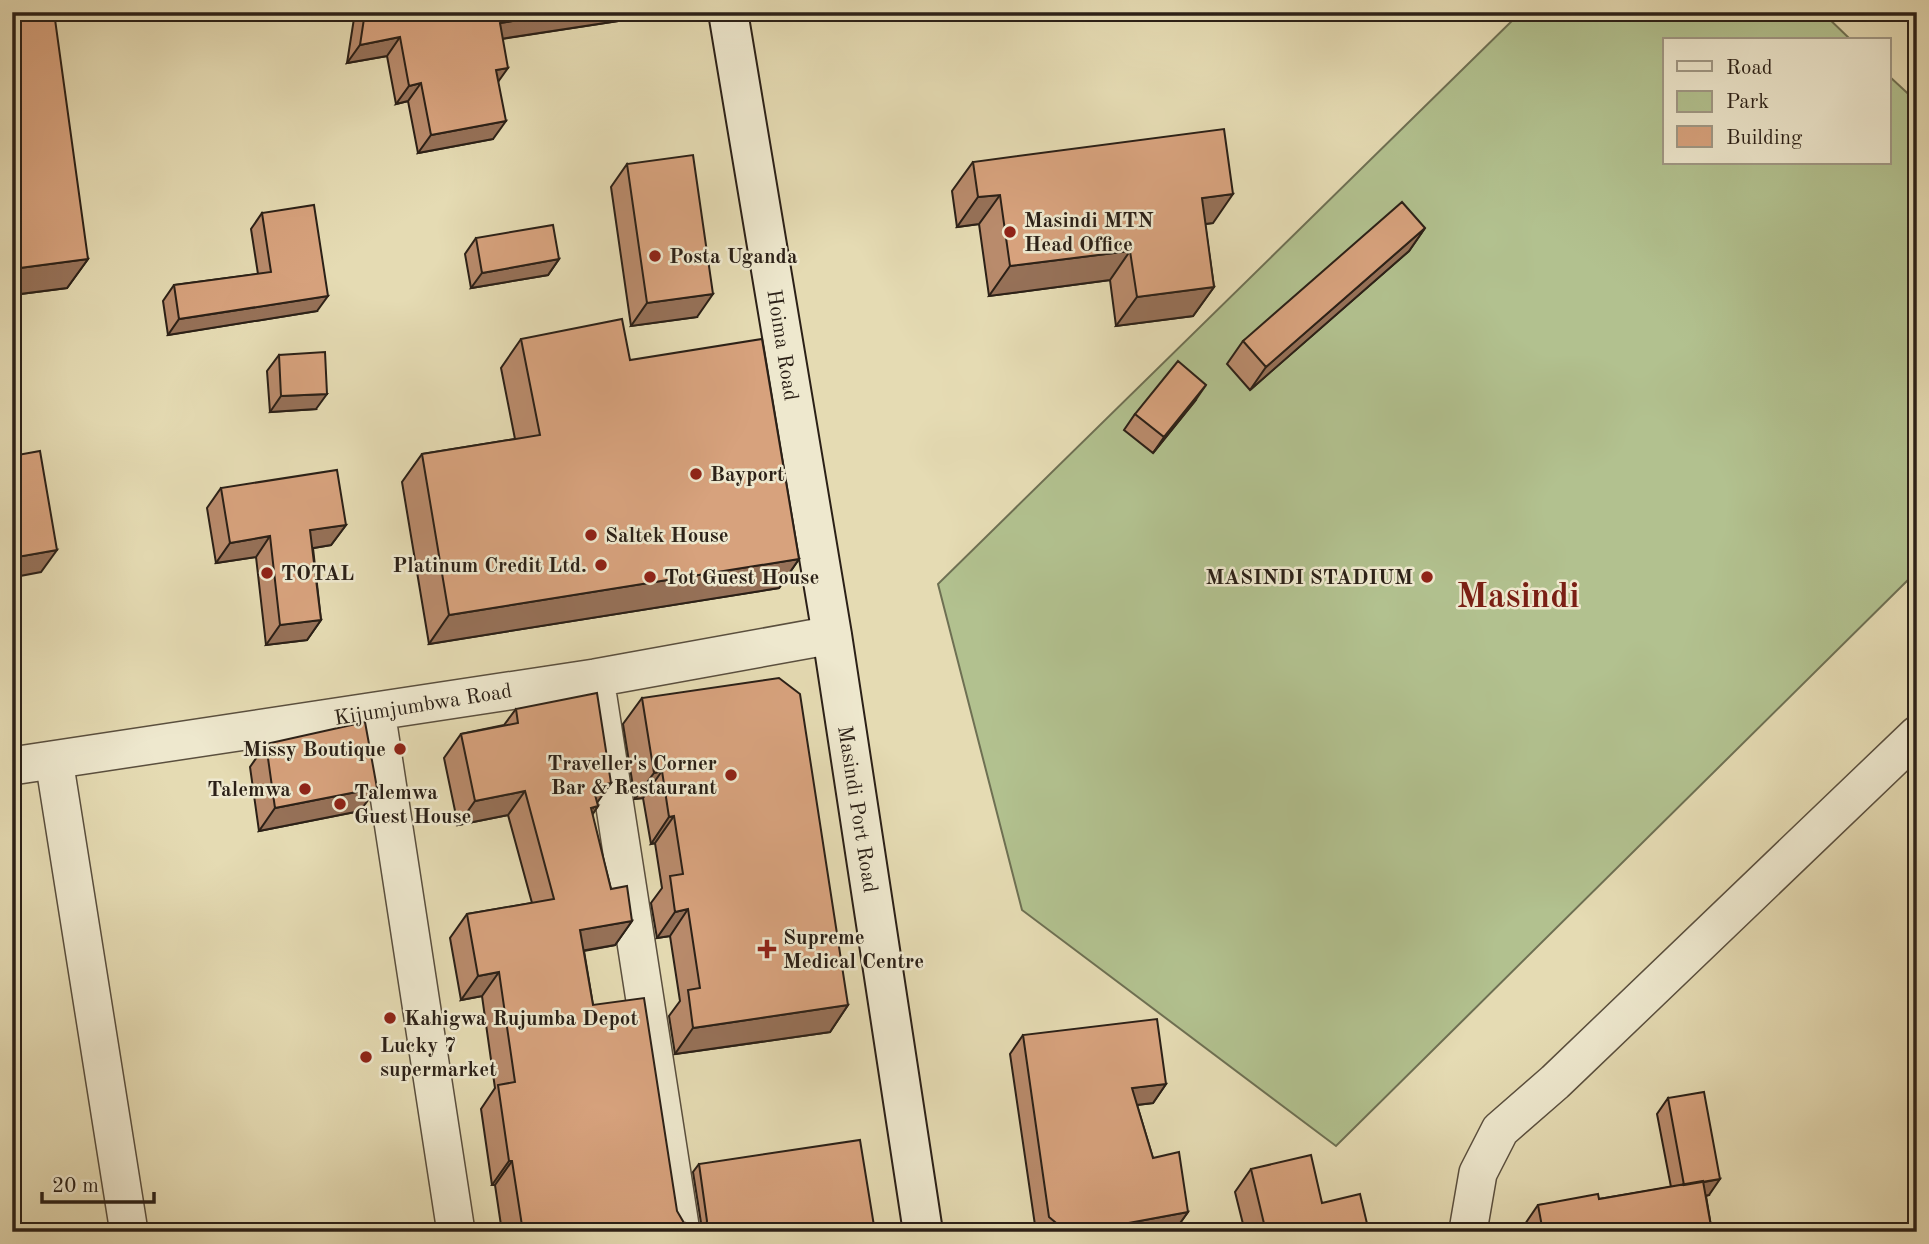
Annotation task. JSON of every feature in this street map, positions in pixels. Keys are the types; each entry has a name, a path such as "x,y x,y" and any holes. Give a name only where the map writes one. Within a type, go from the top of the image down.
{"main road":[{"name":"Hoima Road","path":"728,12 832,635"},
{"name":"Masindi Port Road","path":"832,635 923,1232"}],"street":[{"name":"Kijumjumbwa Road","path":"12,766 595,678 832,635"},
{"path":"595,678 681,1232"},
{"path":"376,711 456,1232"},
{"path":"1470,1232 1478,1173 1500,1130 1555,1082 1917,735"},
{"path":"54,760 129,1232"}],"green space":[{"name":"MASINDI STADIUM","path":"1521,12 1822,12 1849,38 1663,38 1663,164 1890,164 1890,77 1917,102 1917,571 1336,1146 1022,910 938,584"}],"building":[{"path":"12,12 54,12 88,259 12,269 12,211 19,210 12,158"},
{"path":"365,12 569,12 500,23 508,68 496,70 506,121 431,135 421,83 409,86 400,37 360,45"},
{"path":"1224,129 1233,194 1202,198 1214,287 1137,297 1130,251 1010,266 1000,195 978,197 973,162"},
{"path":"693,155 713,294 647,303 627,164"},
{"path":"1402,202 1425,228 1266,367 1243,341"},
{"path":"314,205 328,296 179,319 174,285 271,272 262,213"},
{"path":"553,225 559,259 482,273 476,238"},
{"name":"Saltek House","path":"622,319 630,360 762,339 799,559 449,615 422,454 540,435 521,339"},
{"path":"325,352 327,394 281,396 279,355"},
{"path":"1178,361 1206,385 1164,437 1135,414"},
{"path":"40,451 57,550 17,557 20,570 12,572 12,456"},
{"path":"337,470 346,525 310,530 321,620 280,625 270,536 230,543 221,488"},
{"path":"779,678 800,694 848,1005 693,1028 688,990 700,988 688,909 675,912 670,876 683,874 674,816 669,817 662,771 654,773 642,698"},
{"path":"597,693 611,783 593,787 598,806 591,808 611,889 627,886 632,921 580,930 593,1005 644,998 677,1211 684,1223 673,1224 675,1232 523,1232 498,1085 515,1082 499,972 478,976 467,914 554,899 525,791 475,801 461,734 518,723 516,709"},
{"path":"365,722 377,788 275,808 266,744"},
{"path":"1157,1019 1166,1084 1132,1088 1153,1158 1179,1152 1188,1212 1080,1232 1067,1232 1049,1217 1023,1035"},
{"path":"1704,1092 1720,1179 1684,1185 1668,1098"},
{"path":"860,1140 875,1232 705,1232 707,1221 699,1164"},
{"path":"1311,1155 1322,1203 1360,1194 1369,1232 1266,1232 1251,1169"},
{"path":"1703,1181 1712,1232 1543,1232 1538,1205 1598,1194 1599,1199"}],"place":[{"name":"Masindi MTN Head Office","path":"1010,232"},
{"name":"Posta Uganda","path":"655,256"},
{"name":"Bayport","path":"696,474"},
{"name":"Saltek House","path":"591,535"},
{"name":"Platinum Credit Ltd.","path":"601,565"},
{"name":"TOTAL","path":"267,573"},
{"name":"Tot Guest House","path":"650,577"},
{"name":"MASINDI STADIUM","path":"1427,577"},
{"name":"Missy Boutique","path":"400,749"},
{"name":"Traveller's Corner Bar & Restaurant","path":"731,775"},
{"name":"Talemwa","path":"305,789"},
{"name":"Talemwa Guest House","path":"340,804"},
{"name":"Supreme Medical Centre","path":"767,949"},
{"name":"Kahigwa Rujumba Depot","path":"390,1018"},
{"name":"Lucky 7 supermarket","path":"366,1057"}],"district":[{"name":"Masindi","path":"1518,595"}]}
